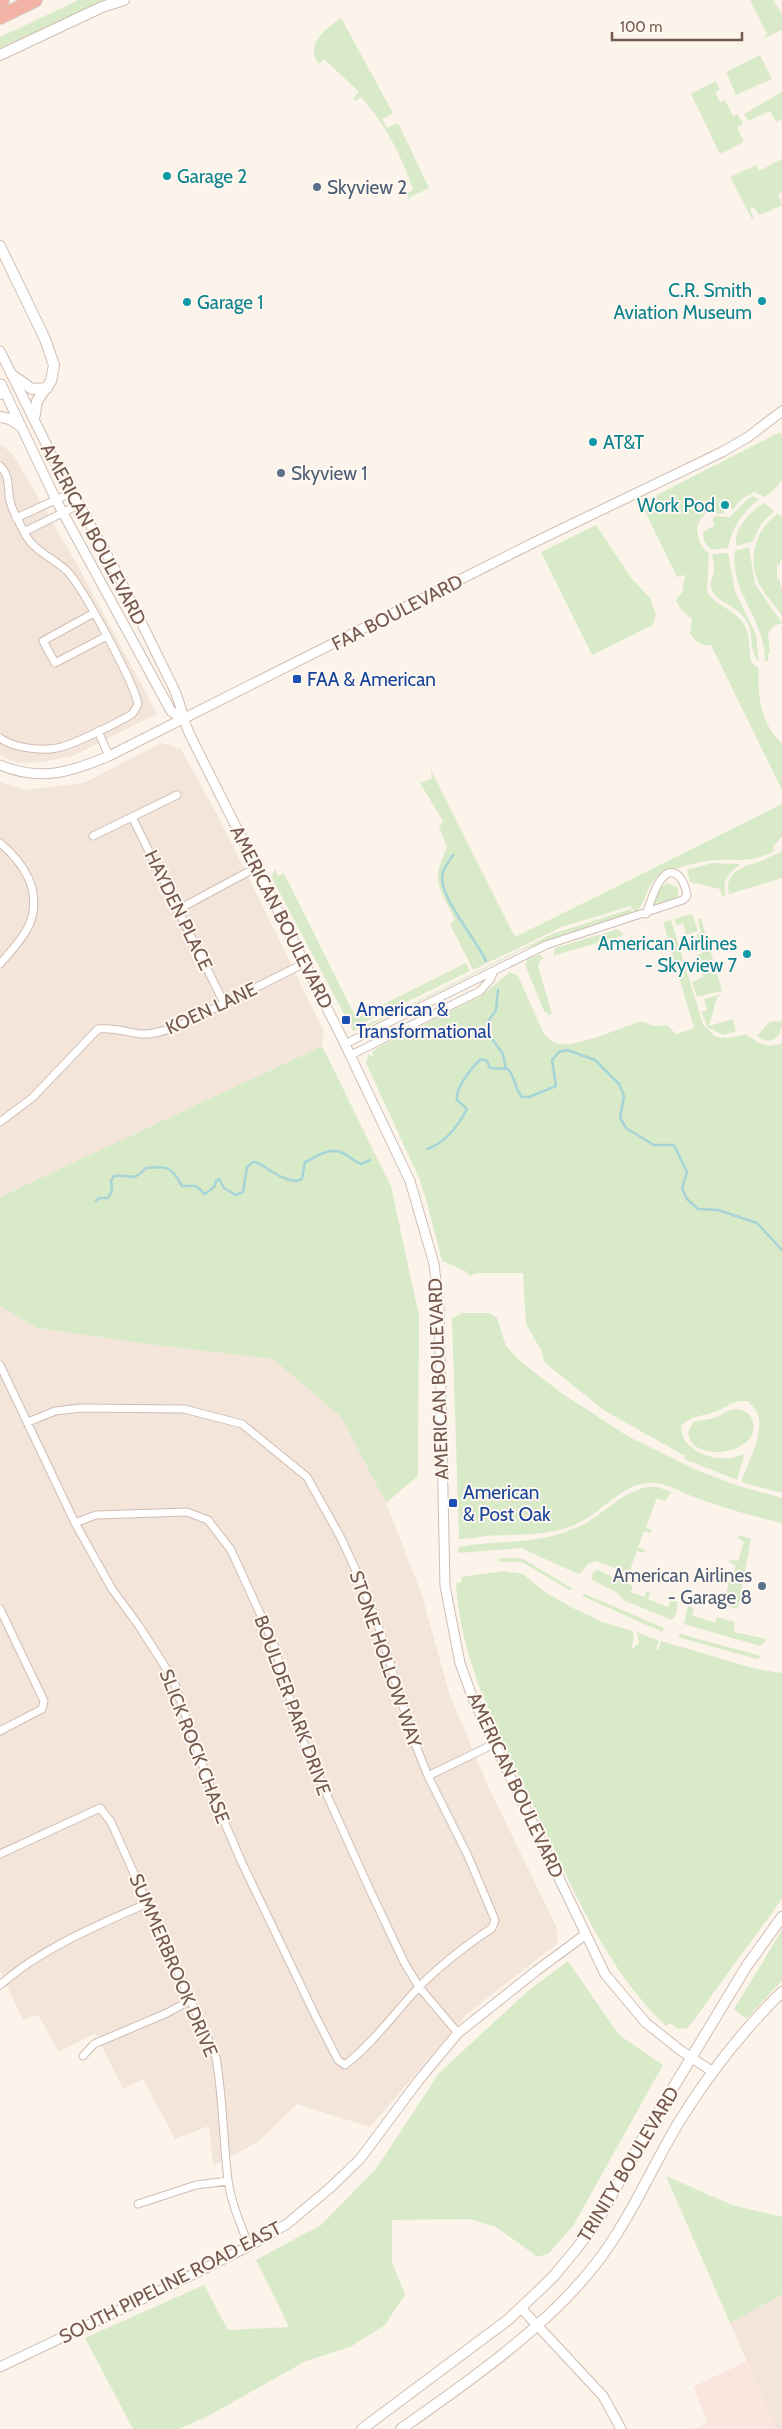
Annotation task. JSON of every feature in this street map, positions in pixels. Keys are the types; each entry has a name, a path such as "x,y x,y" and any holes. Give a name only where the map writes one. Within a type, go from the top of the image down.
{"highway":[{"path":"0,17 35,0"}],"main road":[{"path":"0,55 102,7 124,0"},
{"path":"0,246 52,357 54,373 47,388 38,400 34,419"},
{"path":"12,375 32,389 47,388"},
{"path":"0,417 10,419 19,425"},
{"name":"TRINITY BOULEVARD","path":"362,2429 485,2339 553,2277 598,2220 690,2058 746,1967 782,1917"},
{"name":"TRINITY BOULEVARD","path":"401,2429 459,2387 538,2324 602,2257 678,2123 713,2072 748,2027 782,1992"}],"street":[{"name":"AMERICAN BOULEVARD","path":"0,351 34,419 117,572 182,706 182,719 351,1055 410,1181 434,1264 439,1307 441,1362 440,1434 445,1586 460,1663 473,1699 605,1974 646,2023 690,2058 713,2072"},
{"name":"AMERICAN BOULEVARD","path":"0,387 56,500 171,711 182,719"},
{"name":"FAA BOULEVARD","path":"0,765 22,772 50,774 78,770 109,756 539,540 722,452 782,411"},
{"path":"0,466 9,482 10,501 16,518 24,532 31,544 67,570 107,636 138,704 134,712 98,731 57,748 30,748 6,742 0,738"},
{"path":"16,518 73,492"},
{"path":"24,532 80,504"},
{"path":"94,614 43,641 55,663 107,636"},
{"path":"98,731 109,756"},
{"path":"93,836 177,795"},
{"name":"HAYDEN PLACE","path":"132,817 224,1003"},
{"path":"0,843 22,866 30,878 34,908 30,924 0,964"},
{"path":"179,909 257,867"},
{"path":"345,1044 546,945 646,914 683,900 686,896 686,886 680,875 676,873 667,875 659,882 646,914"},
{"name":"KOEN LANE","path":"0,1122 32,1098 98,1029 112,1027 141,1034 159,1033 305,963"},
{"path":"351,1055 480,991 490,980 494,971"},
{"name":"SLICK ROCK CHASE","path":"0,1365 75,1522 112,1589 140,1626 173,1679 214,1798 246,1872 338,2060 345,2065 358,2055 419,1987"},
{"name":"STONE HOLLOW WAY","path":"28,1422 55,1411 81,1408 184,1409 242,1424 307,1477 363,1586 382,1636 412,1736 428,1776 495,1920 492,1928 451,1956 419,1987"},
{"name":"BOULDER PARK DRIVE","path":"75,1522 96,1515 186,1512 208,1520 231,1550 273,1642 303,1742 321,1787 404,1962 419,1987 458,2034"},
{"path":"0,1609 44,1701 43,1705 34,1715 0,1731"},
{"path":"428,1776 494,1744"},
{"name":"SUMMERBROOK DRIVE","path":"0,1854 100,1808 111,1822 148,1903 189,2001 202,2024 216,2057 222,2094 228,2181 236,2213 250,2246"},
{"path":"0,1985 30,1961 148,1903"},
{"name":"SOUTH PIPELINE ROAD EAST","path":"0,2367 250,2246 287,2224 331,2188 360,2159 419,2080 458,2034 536,1971 586,1934"},
{"path":"84,2056 94,2044 168,2013 189,2001"},
{"path":"138,2204 196,2185 228,2181"},
{"path":"521,2308 538,2324 603,2396 621,2429"}],"shaded area":[{"path":"0,444 12,453 77,564 157,714 73,756 42,762 18,763 0,755"},
{"path":"161,743 181,749 219,818 324,1031 322,1046 0,1197 0,782 25,790 84,783"},
{"path":"0,1306 37,1328 273,1359 341,1417 386,1503 421,1592 450,1696 489,1788 556,1926 558,1943 467,2014 370,2127 297,2104 258,2142 213,2166 209,2126 175,2139 143,2079 123,2089 95,2033 59,2052 38,2015 23,2020 0,1971"},
{"path":"782,2295 782,2429 776,2429 730,2323"},
{"path":"747,2361 776,2429 694,2429 708,2422 693,2387"}],"green space":[{"path":"79,0 109,0 0,48 0,37"},
{"path":"750,0 773,0 782,14 782,30 762,39 767,34"},
{"path":"341,18 393,113 382,119 387,128 398,123 443,217 429,188 411,197 409,200 407,193 413,190 404,165 385,129 361,97 356,101 353,99 359,92 324,59 319,64 315,57 315,44 323,32"},
{"path":"760,55 772,79 736,95 726,72"},
{"path":"716,81 720,89 715,92 720,102 725,100 733,116 738,114 743,124 737,127 744,142 720,154 691,94"},
{"path":"782,92 782,119 776,122 770,111 748,121 744,114"},
{"path":"782,159 782,192 778,195 782,205 763,214 758,214 754,207 750,209 754,219 752,219 730,177 756,165 759,171"},
{"path":"780,432 782,436 782,480 773,491 764,497 754,492 742,499 732,510 729,500 720,502 725,514 707,513 699,522 698,533 701,544 709,554 707,592 717,602 734,613 747,630 751,662 759,669 760,699 765,719 769,728 782,744 782,790 711,645 699,643 690,633 692,619 681,610 676,600 684,590 682,587 686,575 677,577 641,503"},
{"path":"753,496 759,499 739,520 728,548 711,550 704,541 703,532 714,526 713,518 715,516 730,517 747,499"},
{"path":"764,503 774,511 761,524 753,541 737,546 737,534 740,528 749,516"},
{"path":"777,514 782,516 782,560 780,561 781,564 777,565 777,578 782,590 782,616 756,578 753,558 758,538 769,521"},
{"path":"596,525 632,579 650,598 656,614 653,625 592,655 541,552"},
{"path":"749,547 755,584 782,623 774,626 768,633 770,652 768,654 768,661 765,661 759,631 737,579 735,551"},
{"path":"728,553 735,591 756,635 759,662 753,652 751,634 747,622 739,612 717,597 711,588 714,570 712,554"},
{"path":"430,768 515,937 782,804 782,836 773,847 774,851 766,855 746,860 704,862 662,874 652,882 642,904 634,913 631,906 562,927 473,970 450,924 455,920 439,885 439,869 447,848 439,826 443,821 420,783 432,778"},
{"path":"782,851 782,878 729,894 728,886 733,874 744,867"},
{"path":"712,863 740,864 725,881 726,895 722,896 720,889 690,882 687,870"},
{"path":"275,869 278,876 284,873 356,1018 466,963 470,971 357,1026 358,1028 353,1031 273,880 272,875"},
{"path":"667,883 678,888 678,898 656,906 653,902 659,889"},
{"path":"631,909 632,915 526,948 361,1030 359,1027 385,1017 552,934"},
{"path":"692,914 698,931 686,935 683,924 676,925 674,919"},
{"path":"701,918 722,991 697,997 692,982 703,977 701,969 706,967 705,961 700,963 697,955 702,953 697,935 701,933 698,919"},
{"path":"671,920 703,1024 716,1037 729,1038 746,1034 766,1045 780,1044 782,1041 782,1493 741,1482 759,1431 758,1414 748,1401 733,1403 714,1412 693,1418 681,1426 683,1436 688,1444 705,1455 726,1458 736,1457 745,1453 737,1480 684,1459 685,1456 605,1411 544,1362 542,1352 526,1324 523,1273 476,1273 470,1276 465,1271 442,1261 419,1178 366,1063 369,1053 371,1057 373,1056 372,1052 377,1048 481,996 510,972 518,976 544,1034 558,1043 577,1043 641,1021 653,1026 667,1025 676,1034 694,1028 663,922"},
{"path":"618,929 624,935 553,956 555,948"},
{"path":"540,954 544,959 540,960 538,966 552,1014 549,1015 544,1011 525,965 528,959"},
{"path":"724,993 717,997 709,1026 733,1019 736,1031 724,1035 708,1028 701,1012 707,1010 704,999"},
{"path":"769,1022 782,1022 780,1032 775,1039 767,1041 757,1036"},
{"path":"322,1046 391,1186 419,1316 418,1476 386,1503 341,1417 273,1359 37,1328 0,1306 0,1197"},
{"path":"462,1313 489,1313 497,1318 506,1346 521,1362 563,1394 629,1437 699,1471 736,1485 782,1498 782,1523 716,1505 665,1485 647,1483 628,1489 588,1518 557,1531 459,1539 452,1318"},
{"path":"737,1409 746,1412 752,1419 753,1431 748,1440 738,1447 726,1451 713,1452 701,1449 692,1443 688,1432 693,1422 715,1418 728,1411"},
{"path":"647,1487 658,1487 671,1492 665,1501 657,1498 646,1527 652,1530 651,1533 644,1531 638,1547 645,1550 644,1553 637,1551 630,1570 635,1573 634,1576 597,1561 588,1564 580,1574 521,1548 459,1553 458,1547 534,1539 564,1533 587,1522 628,1494"},
{"path":"740,1535 751,1539 738,1609 715,1604 722,1603 729,1585 722,1582 724,1579 730,1581 736,1566 729,1562 730,1560 738,1561 744,1542 738,1538"},
{"path":"500,1558 525,1560 573,1589 569,1590 522,1562 500,1562 498,1560"},
{"path":"598,1570 633,1586 631,1592 644,1597 647,1591 650,1592 648,1599 668,1607 671,1600 678,1602 676,1615 672,1620 625,1601 616,1592 592,1580 593,1572"},
{"path":"504,1571 523,1574 545,1592 573,1608 602,1622 633,1631 634,1638 631,1650 639,1643 637,1632 659,1641 656,1649 658,1650 661,1641 756,1669 782,1673 782,1899 688,2028 678,2029 670,2023 666,2026 645,2004 608,1954 564,1871 485,1702 466,1644 459,1614 456,1583 462,1582 461,1577"},
{"path":"585,1594 664,1628 662,1632 582,1596"},
{"path":"688,1606 694,1608 692,1615 715,1623 717,1617 735,1622 734,1632 766,1639 765,1642 760,1646 684,1624"},
{"path":"678,1635 758,1655 761,1658 757,1659 681,1638"},
{"path":"782,1930 782,1981 746,2019 734,2009"},
{"path":"568,1961 619,2035 663,2065 573,2226 549,2253 538,2257 496,2227 470,2219 392,2220 392,2262 405,2295 384,2326 350,2347 306,2361 208,2416 179,2429 133,2429 85,2338 204,2285 228,2330 289,2327 256,2260 321,2225 376,2169 439,2073 529,1990"},
{"path":"666,2176 732,2205 782,2217 782,2295 730,2323"}],"waterway":[{"path":"453,855 443,872 442,881 445,892 458,917 486,961"},
{"path":"498,990 496,1010 487,1023 492,1039 503,1054 506,1069"},
{"path":"427,1149 446,1138 467,1109 457,1100 457,1095 461,1084 481,1059 487,1061 490,1068 508,1069 519,1094 522,1097 529,1097 556,1086 552,1060 559,1052 567,1050 595,1060 619,1084 624,1096 620,1118 626,1128 654,1145 674,1145 687,1172 682,1188 687,1199 698,1209 718,1210 757,1223 782,1250"},
{"path":"96,1201 99,1198 108,1198 112,1191 111,1181 114,1176 134,1177 146,1168 160,1167 168,1169 175,1174 182,1186 196,1186 205,1194 214,1187 219,1179 224,1188 236,1195 243,1192 247,1167 253,1162 284,1178 297,1181 302,1179 305,1162 326,1152 340,1152 361,1164 370,1160"}],"place":[{"name":"Garage 2","path":"167,176"},
{"name":"Skyview 2","path":"317,187"},
{"name":"C.R. Smith Aviation Museum","path":"762,301"},
{"name":"Garage 1","path":"187,302"},
{"name":"AT&T","path":"593,442"},
{"name":"Skyview 1","path":"281,473"},
{"name":"Work Pod","path":"725,505"},
{"name":"FAA & American","path":"297,679"},
{"name":"American Airlines - Skyview 7","path":"747,954"},
{"name":"American & Transformational","path":"346,1020"},
{"name":"American & Post Oak","path":"453,1503"},
{"name":"American Airlines - Garage 8","path":"762,1586"}]}
